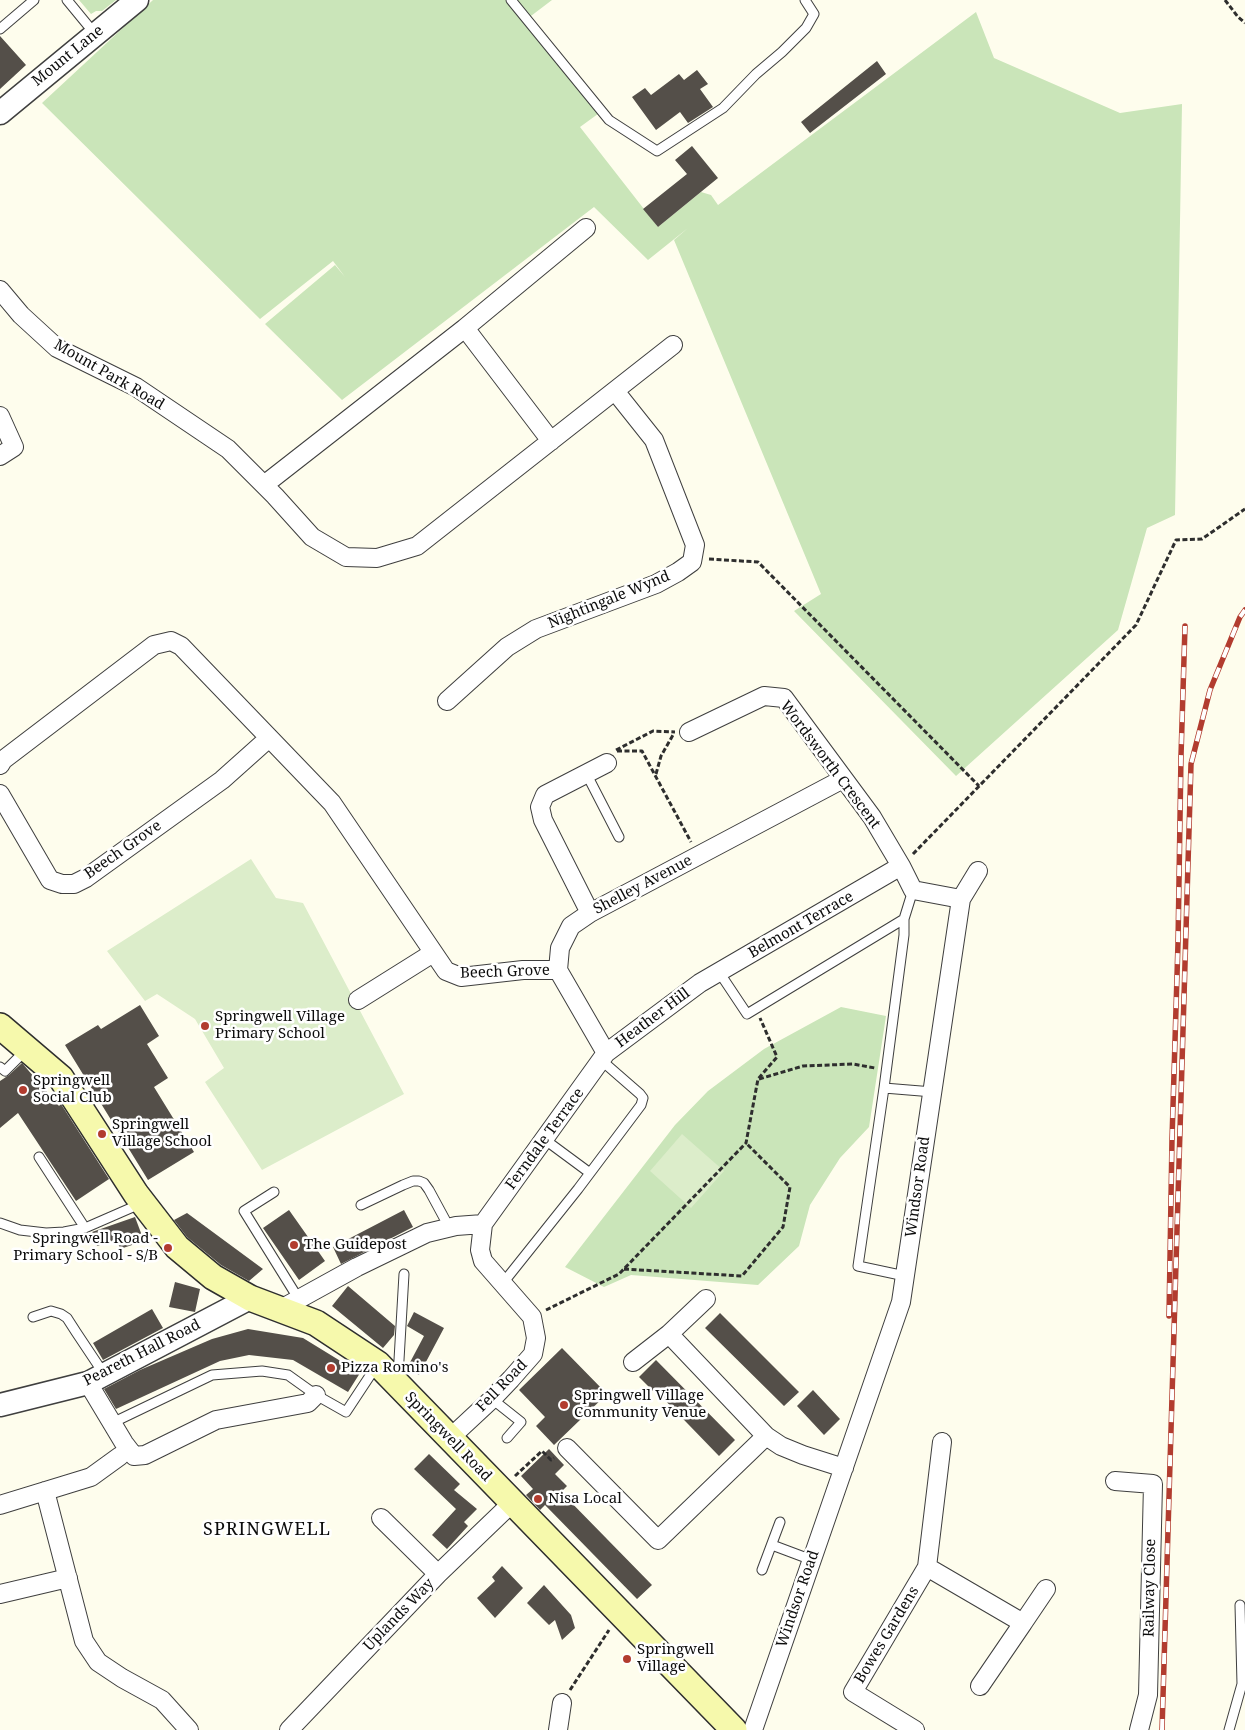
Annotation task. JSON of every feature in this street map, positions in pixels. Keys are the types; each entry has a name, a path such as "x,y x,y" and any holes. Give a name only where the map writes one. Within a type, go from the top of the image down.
{"main road":[{"name":"Springwell Road","path":"0,1026 61,1078 143,1203 177,1247 213,1277 250,1298 288,1304 378,1364 734,1730"}],"street":[{"name":"Mount Lane","path":"0,113 137,0"},
{"path":"264,485 465,328 586,228"},
{"name":"Mount Park Road","path":"0,290 21,315 57,348 136,387 228,450 264,485 312,537 346,557 377,558 417,546 673,345"},
{"path":"465,328 551,441"},
{"path":"615,391 654,440 695,545 692,558"},
{"path":"0,416 14,447 0,456"},
{"name":"Nightingale Wynd","path":"447,701 507,647 536,629 656,584 692,562 692,558"},
{"name":"Beech Grove","path":"0,765 3,760 154,645 171,641 181,646 332,803 446,971 461,977 523,970 558,970"},
{"name":"Wordsworth Crescent","path":"682,732 764,696 784,698 872,817 901,866"},
{"name":"Beech Grove","path":"0,794 50,880 62,884 74,884 86,878 222,780 269,738"},
{"path":"590,912 543,820 540,807 545,795 607,763"},
{"name":"Shelley Avenue","path":"558,970 560,948 571,926 590,912 843,779"},
{"path":"901,866 913,890 961,899"},
{"name":"Belmont Terrace","path":"700,983 901,866"},
{"name":"Windsor Road","path":"753,1730 901,1302 961,899 978,871"},
{"path":"358,1000 433,953"},
{"path":"558,970 604,1057"},
{"name":"Heather Hill","path":"604,1057 700,983"},
{"name":"Ferndale Terrace","path":"483,1224 604,1057"},
{"path":"288,1304 356,1267 427,1233 449,1227 483,1224 480,1250 483,1261 532,1317"},
{"name":"Peareth Hall Road","path":"0,1405 96,1379 250,1298"},
{"path":"633,1362 669,1334 706,1299"},
{"name":"Fell Road","path":"449,1438 492,1399 533,1354 536,1338 532,1317"},
{"path":"669,1334 766,1436 781,1446 844,1468"},
{"path":"96,1379 112,1423 134,1456 145,1455 216,1420 308,1403 316,1395"},
{"path":"567,1448 658,1540 766,1436"},
{"name":"Bowes Gardens","path":"915,1730 853,1692 927,1567 942,1442"},
{"path":"0,1505 91,1477 120,1456"},
{"name":"Railway Close","path":"1115,1481 1153,1484 1148,1695 1139,1730"},
{"path":"45,1491 84,1641 98,1662 122,1678 162,1700 189,1730"},
{"name":"Uplands Way","path":"289,1730 438,1574 506,1497"},
{"path":"381,1518 438,1574"},
{"path":"927,1567 1023,1623"},
{"path":"0,1594 68,1578"},
{"path":"980,1686 1046,1589"},
{"path":"558,1730 562,1703"}],"lane":[{"path":"0,29 34,0"},
{"path":"67,0 96,34"},
{"path":"511,0 610,120 656,151 723,108 756,74 806,28 814,14 805,0"},
{"path":"586,773 619,837"},
{"path":"905,1276 858,1266 887,1070 904,935 904,919 913,890"},
{"path":"719,972 746,1014 904,919"},
{"path":"0,1066 5,1071 26,1048"},
{"path":"502,1283 590,1173 641,1105 643,1098 640,1094 604,1057"},
{"path":"884,1088 933,1092"},
{"path":"544,1139 590,1173"},
{"path":"39,1157 85,1228"},
{"path":"361,1205 403,1185 419,1181 424,1183 429,1190 449,1227"},
{"path":"274,1192 244,1211 288,1304"},
{"path":"0,1223 20,1230 46,1233 64,1232 85,1228 143,1203"},
{"path":"398,1385 404,1274"},
{"path":"33,1317 56,1311 67,1318 96,1379"},
{"path":"112,1423 212,1375 262,1371 288,1374 316,1395 346,1412 378,1364"},
{"path":"492,1399 521,1422 507,1438"},
{"path":"762,1570 780,1522"},
{"path":"772,1545 812,1560"},
{"path":"1229,1730 1242,1684 1240,1605"}],"path":[{"path":"1226,0 1238,18 1245,23"},
{"path":"901,866 1136,625 1176,540 1202,539 1245,509"},
{"path":"692,558 758,562 979,786"},
{"path":"682,732 653,731 613,751 642,751 656,774 698,856"},
{"path":"656,774 661,756 682,732"},
{"path":"532,1317 619,1274 746,1144 758,1079 777,1057 756,1009"},
{"path":"758,1079 803,1066 853,1064 887,1070"},
{"path":"624,1269 742,1276 783,1228 790,1187 746,1144"},
{"path":"506,1497 542,1451 551,1460 567,1448"},
{"path":"562,1703 619,1612"}],"green space":[{"path":"79,0 116,0 102,11 96,11 91,14"},
{"path":"153,0 552,0 527,19 602,111 580,127 658,227 701,192 711,195 718,205 976,12 994,58 1120,113 1182,104 1175,515 1147,528 1118,630 956,776 794,611 821,594 674,240 688,228 648,260 594,207 342,400 265,324 335,265 345,277 333,261 260,319 42,103"},
{"name":"Springwell Village Primary School","path":"251,859 276,898 303,903 404,1094 262,1170 205,1082 224,1068 195,1019 157,994 145,1001 107,951"},
{"path":"841,1007 886,1016 869,1127 840,1158 810,1205 799,1246 758,1285 631,1275 604,1287 565,1267 675,1125 708,1091 764,1049"},
{"path":"682,1134 724,1171 691,1208 650,1171"}],"building":[{"path":"0,36 26,65 0,89"},
{"path":"877,61 886,74 810,133 801,122"},
{"path":"697,70 708,84 700,89 713,107 688,123 680,112 656,130 632,97 645,88 651,95 679,74 684,80"},
{"path":"692,146 718,178 658,227 643,209 687,174 675,160"},
{"path":"140,1005 159,1036 147,1044 168,1078 154,1087 194,1152 148,1180 65,1045 98,1025 101,1029"},
{"path":"22,1063 59,1106 61,1104 109,1179 76,1201 18,1113 0,1128 0,1081"},
{"name":"The Guidepost","path":"289,1210 325,1261 299,1280 263,1228"},
{"path":"404,1210 413,1227 341,1264 333,1247"},
{"path":"187,1213 263,1269 249,1281 221,1265 187,1237 174,1220"},
{"path":"135,1217 144,1241 120,1249 117,1240 97,1246 92,1232"},
{"path":"175,1282 200,1289 195,1312 169,1307"},
{"path":"348,1286 395,1326 394,1335 383,1348 332,1306"},
{"path":"152,1309 163,1328 103,1360 93,1343"},
{"path":"414,1312 444,1328 419,1375 407,1368 424,1336 407,1326"},
{"path":"720,1313 799,1392 784,1406 705,1328"},
{"path":"248,1329 303,1338 360,1373 348,1392 293,1360 249,1355 220,1361 116,1409 104,1389 140,1370 212,1339"},
{"name":"Springwell Village Community Venue","path":"562,1348 607,1394 554,1445 536,1426 545,1417 519,1390"},
{"path":"656,1360 735,1440 719,1456 657,1392 655,1393 639,1377"},
{"path":"813,1390 840,1419 824,1435 797,1406"},
{"path":"549,1449 564,1465 555,1474 567,1486 561,1492 652,1585 637,1599 545,1505 540,1510 526,1495 533,1489 521,1476"},
{"path":"429,1454 460,1484 454,1490 477,1509 464,1522 468,1526 447,1549 432,1535 456,1509 414,1469"},
{"path":"502,1566 523,1588 495,1618 477,1598 495,1581 492,1577"},
{"path":"544,1585 571,1615 575,1628 562,1640 555,1620 549,1625 527,1603"}],"railway":[{"path":"1162,1730 1191,764 1210,690 1240,617 1245,610"},
{"path":"1169,1316 1185,626"}],"place":[{"name":"Springwell Village Primary School","path":"205,1026"},
{"name":"Springwell Social Club","path":"23,1090"},
{"name":"Springwell Village School","path":"102,1134"},
{"name":"The Guidepost","path":"294,1245"},
{"name":"Springwell Road - Primary School - S/B","path":"168,1248"},
{"name":"Pizza Romino's","path":"331,1368"},
{"name":"Springwell Village Community Venue","path":"564,1405"},
{"name":"Nisa Local","path":"538,1499"},
{"name":"Springwell Village","path":"627,1659"}],"district":[{"name":"SPRINGWELL","path":"267,1530"}]}
